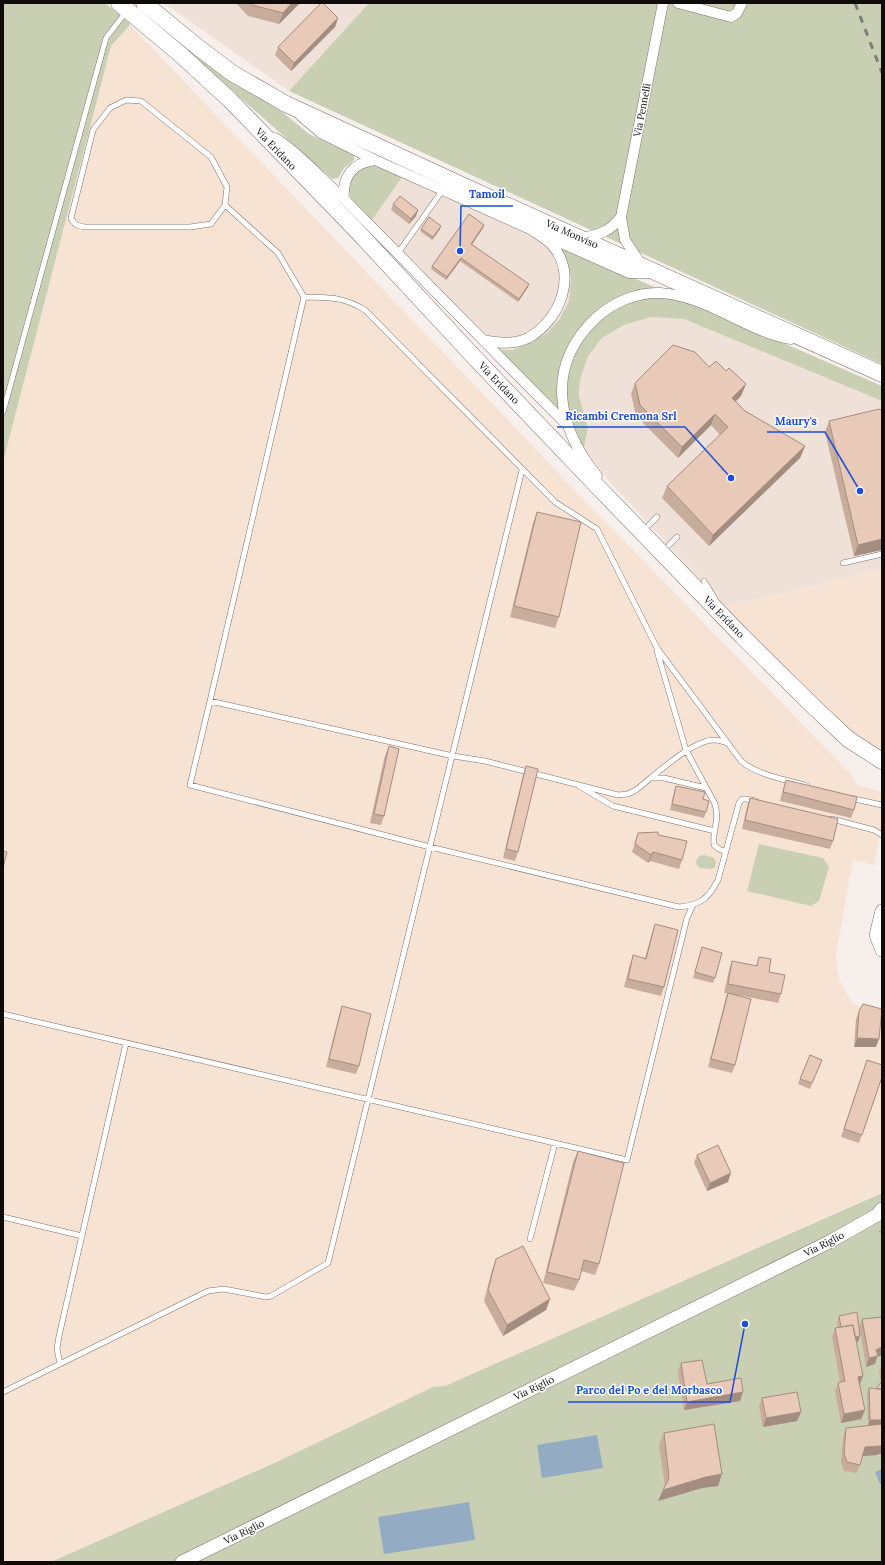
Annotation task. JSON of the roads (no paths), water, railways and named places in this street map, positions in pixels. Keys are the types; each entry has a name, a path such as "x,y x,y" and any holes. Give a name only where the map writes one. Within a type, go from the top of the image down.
{"main road":[{"name":"Via Monviso","path":"144,3 232,73 286,104 882,374"},
{"name":"Via Eridano","path":"123,7 181,55 230,100 357,231 480,364 720,613 829,722 848,738 882,761"}],"street":[{"name":"Via Pennelli","path":"642,266 625,240 621,217 663,3"},
{"path":"678,3 731,17 737,14 742,3"},
{"path":"286,104 322,133 375,160 442,191 629,273 657,273"},
{"path":"252,124 282,143 344,199 567,425"},
{"path":"344,199 343,190 345,179 349,173 360,164 375,160"},
{"path":"581,238 596,236 608,230 616,225 621,217"},
{"path":"483,340 500,344 511,343 527,338 538,331 558,309 564,282 560,258 551,244 534,231"},
{"path":"618,507 579,451 567,425 562,401 561,388 567,360 574,344 586,328 601,313 618,302 638,296 659,293 675,295 691,299 771,334 822,347"},
{"path":"882,911 876,936 882,950"},
{"name":"Via Riglio","path":"182,1562 831,1241 877,1216 882,1209"}],"lane":[{"path":"3,412 106,38 123,7"},
{"path":"126,100 141,101 211,157 227,186 225,205 211,224 190,228 85,227 76,225 71,218 93,130 110,108 126,100"},
{"path":"398,253 442,191"},
{"path":"225,205 278,253 304,297 190,785 430,847 678,907 693,905 704,900 712,891 718,880 739,803 742,799 761,802"},
{"path":"304,297 342,299 353,302 365,310 555,502 597,529 657,648 741,761 748,767 757,771 810,786"},
{"path":"3,1392 208,1291 224,1289 266,1297 271,1296 328,1263 522,470"},
{"path":"649,525 657,517"},
{"path":"669,545 677,537"},
{"path":"843,563 882,554"},
{"path":"704,581 719,604 720,613"},
{"path":"657,648 686,750 715,804 718,814 713,839 714,845 726,852"},
{"path":"210,701 453,756 485,761 618,795 628,794 636,790 686,750 715,740 728,743"},
{"path":"652,778 664,778 706,788"},
{"path":"573,783 613,806 715,831"},
{"path":"841,795 882,805"},
{"path":"828,818 874,830 882,835"},
{"path":"3,1014 627,1160 687,918 693,905"},
{"path":"60,1364 57,1349 59,1336 126,1043"},
{"path":"530,1239 554,1143"},
{"path":"3,1217 82,1236"}],"water":[{"path":"597,1435 603,1468 542,1478 537,1445"},
{"path":"882,1469 882,1483 880,1484 875,1472"},
{"path":"469,1502 475,1540 384,1554 378,1517"}],"railway":[{"path":"855,3 882,73"}],"place":[{"name":"Tamoil","path":"460,251"},
{"name":"Ricambi Cremona Srl","path":"731,478"},
{"name":"Maury's","path":"860,491"},
{"name":"Parco del Po e del Morbasco","path":"745,1324"}]}
